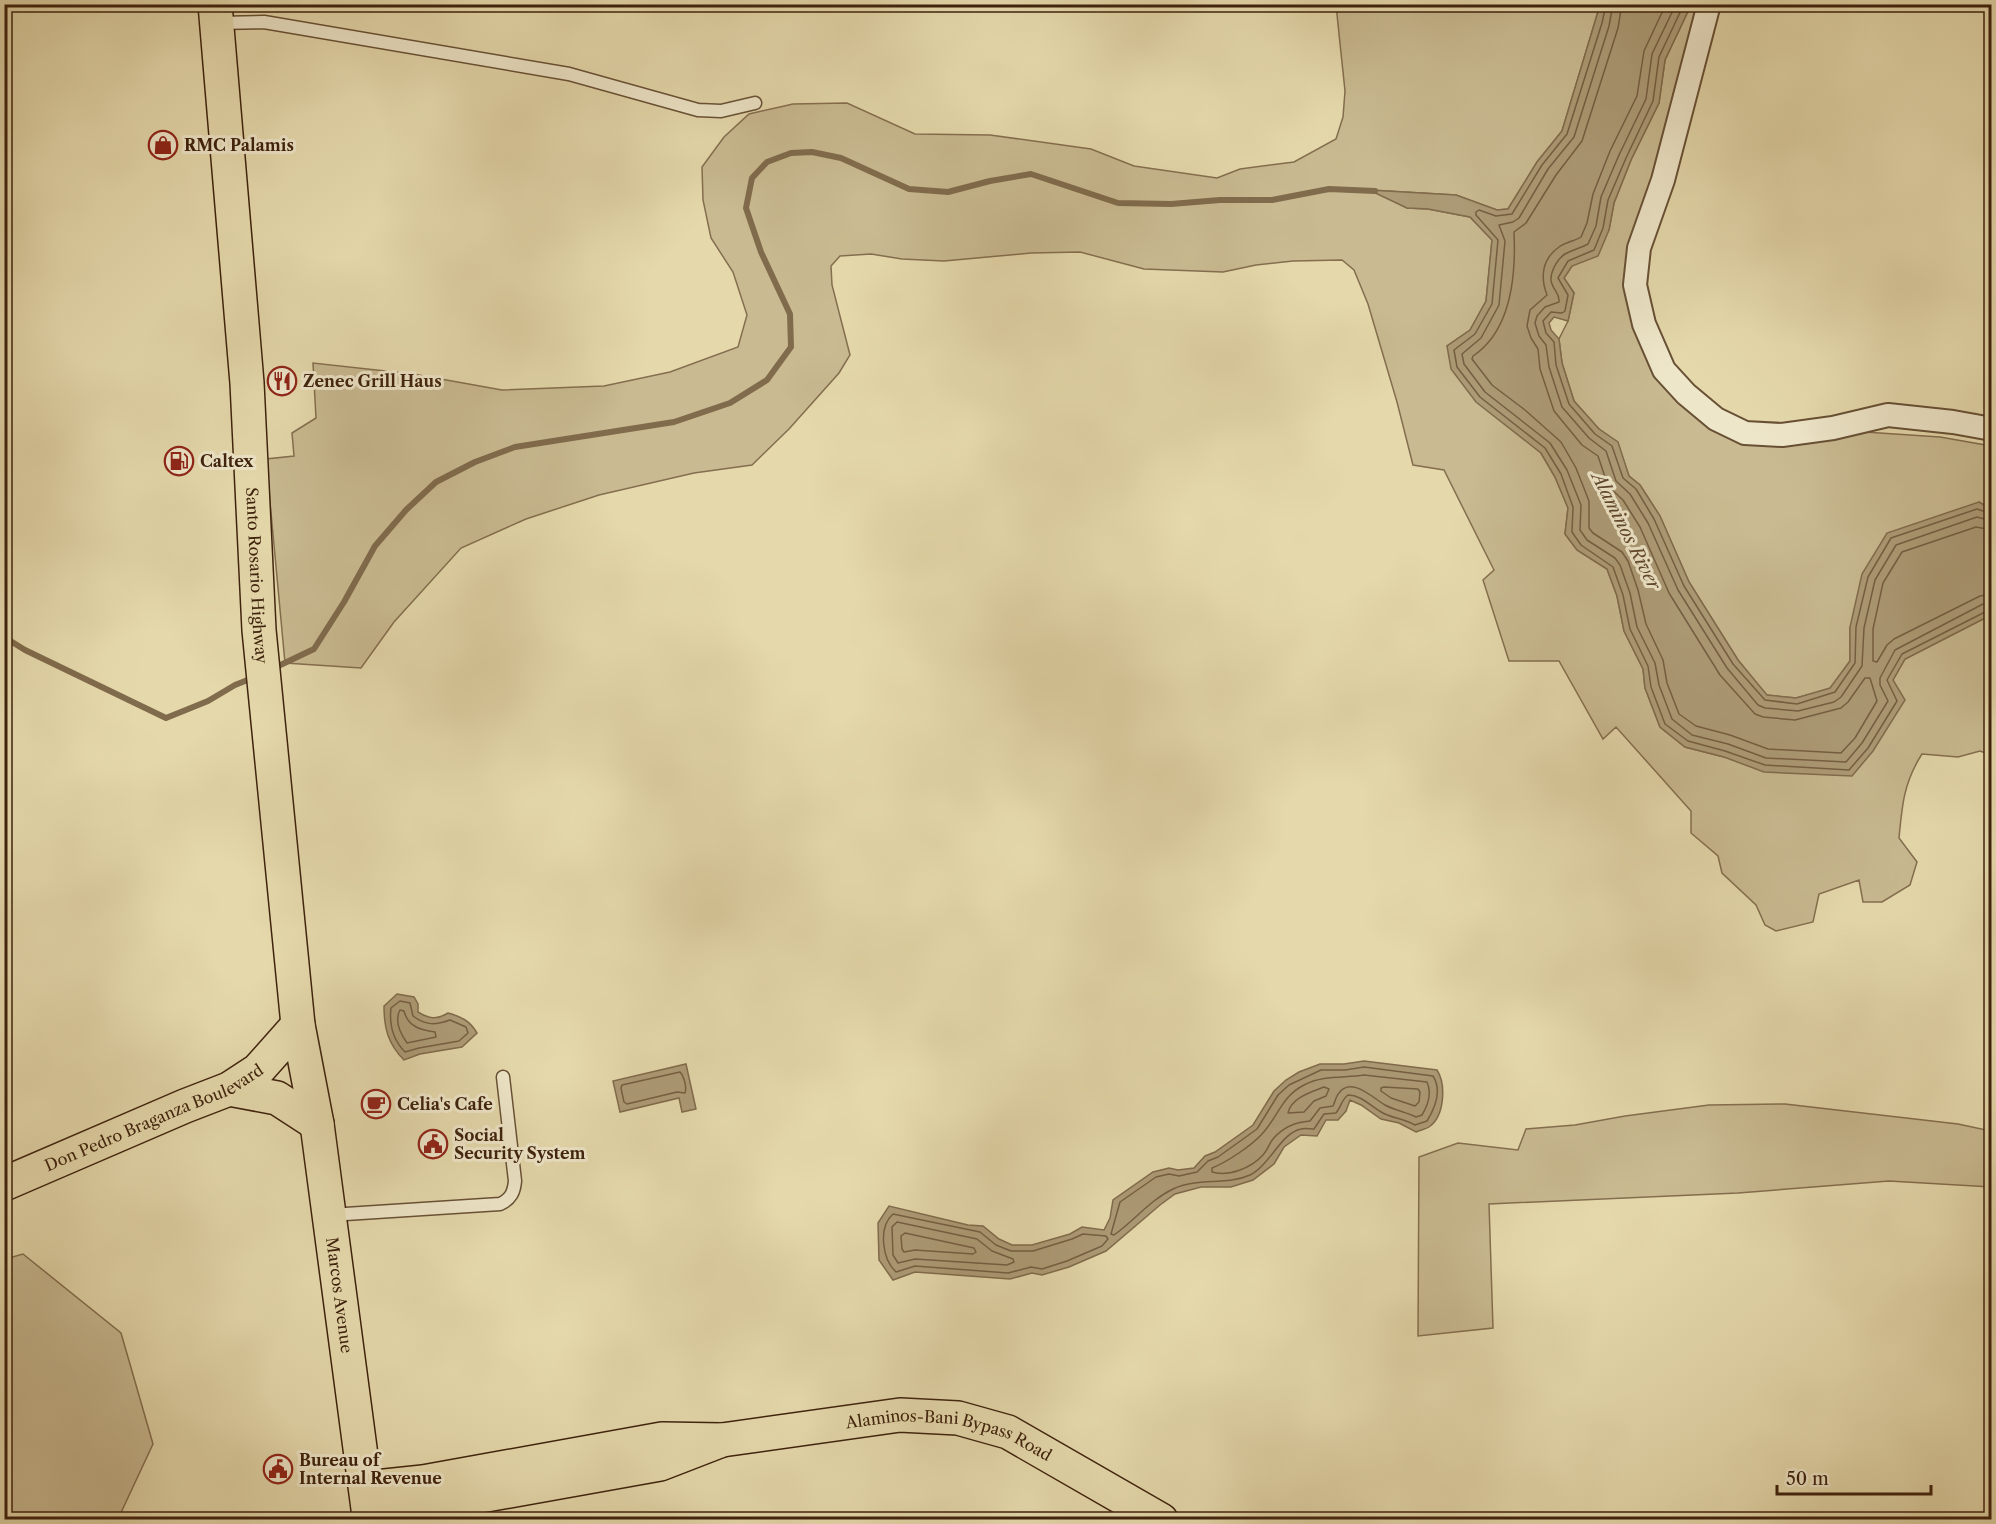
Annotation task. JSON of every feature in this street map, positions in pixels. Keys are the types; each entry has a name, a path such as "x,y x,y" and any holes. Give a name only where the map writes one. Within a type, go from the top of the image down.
{"main road":[{"name":"Santo Rosario Highway","path":"216,14 247,383 259,630 298,1025 307,1074"},
{"path":"258,1070 298,1025"},
{"name":"Don Pedro Braganza Boulevard","path":"4,1184 229,1089 258,1070 307,1074"},
{"path":"229,1089 307,1074"},
{"name":"Marcos Avenue","path":"307,1074 317,1124 368,1502"},
{"path":"229,1089 277,1098 317,1124"},
{"name":"Alaminos-Bani Bypass Road","path":"368,1502 423,1482 662,1439 722,1440 900,1415 958,1418 1008,1432 1161,1520"}],"street":[{"path":"1709,4 1663,180 1639,248 1635,285 1644,324 1664,370 1686,393 1716,418 1745,433 1782,435 1833,428 1888,415 1992,429"}],"lane":[{"path":"216,14 569,74 698,110 721,111 755,103"},
{"path":"329,1215 500,1204 506,1201 514,1191 515,1181 503,1077"}],"shaded area":[{"path":"1336,5 1600,5 1562,131 1537,162 1508,209 1497,210 1456,195 1371,190 1407,208 1428,209 1470,217 1492,240 1486,301 1470,330 1447,346 1510,427 1541,453 1555,477 1568,508 1565,534 1577,550 1607,569 1617,596 1624,631 1643,669 1645,688 1660,727 1685,747 1724,757 1893,680 1905,659 1991,615 1991,755 1980,751 1958,757 1922,754 1911,774 1901,815 1899,838 1917,862 1910,885 1882,902 1863,902 1859,880 1819,894 1813,922 1776,931 1765,925 1756,905 1722,873 1718,856 1691,833 1691,811 1616,727 1603,739 1559,661 1509,661 1483,580 1494,570 1444,470 1413,465 1368,304 1354,270 1342,260 1293,261 1223,272 1144,269 1080,252 1031,253 944,261 902,259 871,254 840,256 831,266 832,285 850,355 839,373 789,429 752,465 694,473 599,495 526,519 461,548 394,622 361,668 285,663 266,459 294,456 292,433 316,418 313,363 413,374 502,390 604,386 670,372 738,347 747,315 733,272 711,238 703,200 702,167 724,137 749,114 793,104 847,103 915,134 990,135 1091,149 1134,166 1217,178 1240,169 1294,162 1336,139 1343,117 1345,91"},
{"path":"1691,5 1702,5 1648,205 1644,336 1714,422 1940,437 1991,446 1991,509 1979,502 1850,627 1850,661 1830,689 1796,698 1766,695 1738,660 1689,582 1660,516 1640,485 1629,476 1617,442 1599,429 1574,401 1562,363 1559,339 1568,321 1574,293 1564,278 1572,266 1609,230 1614,203 1631,160 1659,103 1665,60"},
{"path":"1785,1104 1958,1124 1991,1131 1991,1187 1889,1181 1738,1193 1489,1204 1493,1328 1418,1336 1419,1157 1458,1143 1518,1150 1526,1129 1575,1125 1709,1105"},
{"path":"23,1254 121,1333 153,1444 118,1519 5,1519 5,1259"}],"water":[{"name":"Alaminos River","path":"1600,5 1691,5 1665,60 1659,103 1631,160 1614,203 1609,230 1598,256 1572,266 1564,278 1574,293 1568,321 1554,317 1549,323 1551,330 1559,339 1562,363 1574,401 1599,429 1618,442 1629,476 1640,485 1660,516 1689,582 1738,660 1767,695 1796,698 1830,688 1850,661 1850,627 1862,574 1887,533 1979,502 1991,509 1991,615 1905,659 1893,680 1905,700 1873,751 1852,776 1764,772 1724,757 1685,747 1660,727 1645,688 1643,669 1624,631 1617,596 1607,569 1577,550 1565,534 1568,508 1555,477 1541,453 1476,402 1451,369 1447,346 1470,330 1486,301 1492,240 1470,217 1428,209 1407,208 1369,190 1456,195 1497,210 1508,209 1537,162 1562,131"},
{"path":"397,994 414,997 418,1004 418,1012 422,1014 433,1018 448,1013 468,1022 477,1033 462,1047 420,1054 404,1060 391,1042 385,1021 384,1006"},
{"path":"1364,1061 1437,1070 1443,1091 1441,1108 1434,1122 1428,1128 1416,1132 1399,1123 1381,1119 1350,1100 1346,1111 1338,1120 1326,1120 1317,1136 1301,1135 1284,1147 1274,1164 1253,1180 1231,1187 1201,1187 1175,1194 1106,1251 1069,1267 1042,1275 1032,1273 1010,1279 915,1272 893,1280 879,1260 878,1223 889,1206 968,1225 983,1226 999,1239 1012,1245 1032,1245 1070,1234 1082,1227 1104,1230 1110,1218 1113,1200 1153,1172 1169,1168 1178,1170 1194,1168 1205,1156 1215,1152 1253,1125 1274,1091 1286,1080 1320,1064"},
{"path":"686,1064 696,1109 682,1112 679,1098 620,1112 613,1081"}],"waterway":[{"path":"272,669 314,649 344,602 375,546 406,510 436,482 475,462 515,447 674,422 730,403 767,380 791,347 790,314 761,252 746,208 752,178 767,162 791,153 812,152 841,158 909,189 948,192 990,181 1031,174 1118,203 1171,204 1220,200 1272,200 1329,189 1375,191"},
{"path":"4,637 25,650 166,718 208,701 235,685 255,677"}],"place":[{"name":"RMC Palamis","path":"163,145"},
{"name":"Zenec Grill Haus","path":"282,381"},
{"name":"Caltex","path":"179,461"},
{"name":"Celia's Cafe","path":"376,1104"},
{"name":"Social Security System","path":"433,1144"},
{"name":"Bureau of Internal Revenue","path":"278,1469"}]}
